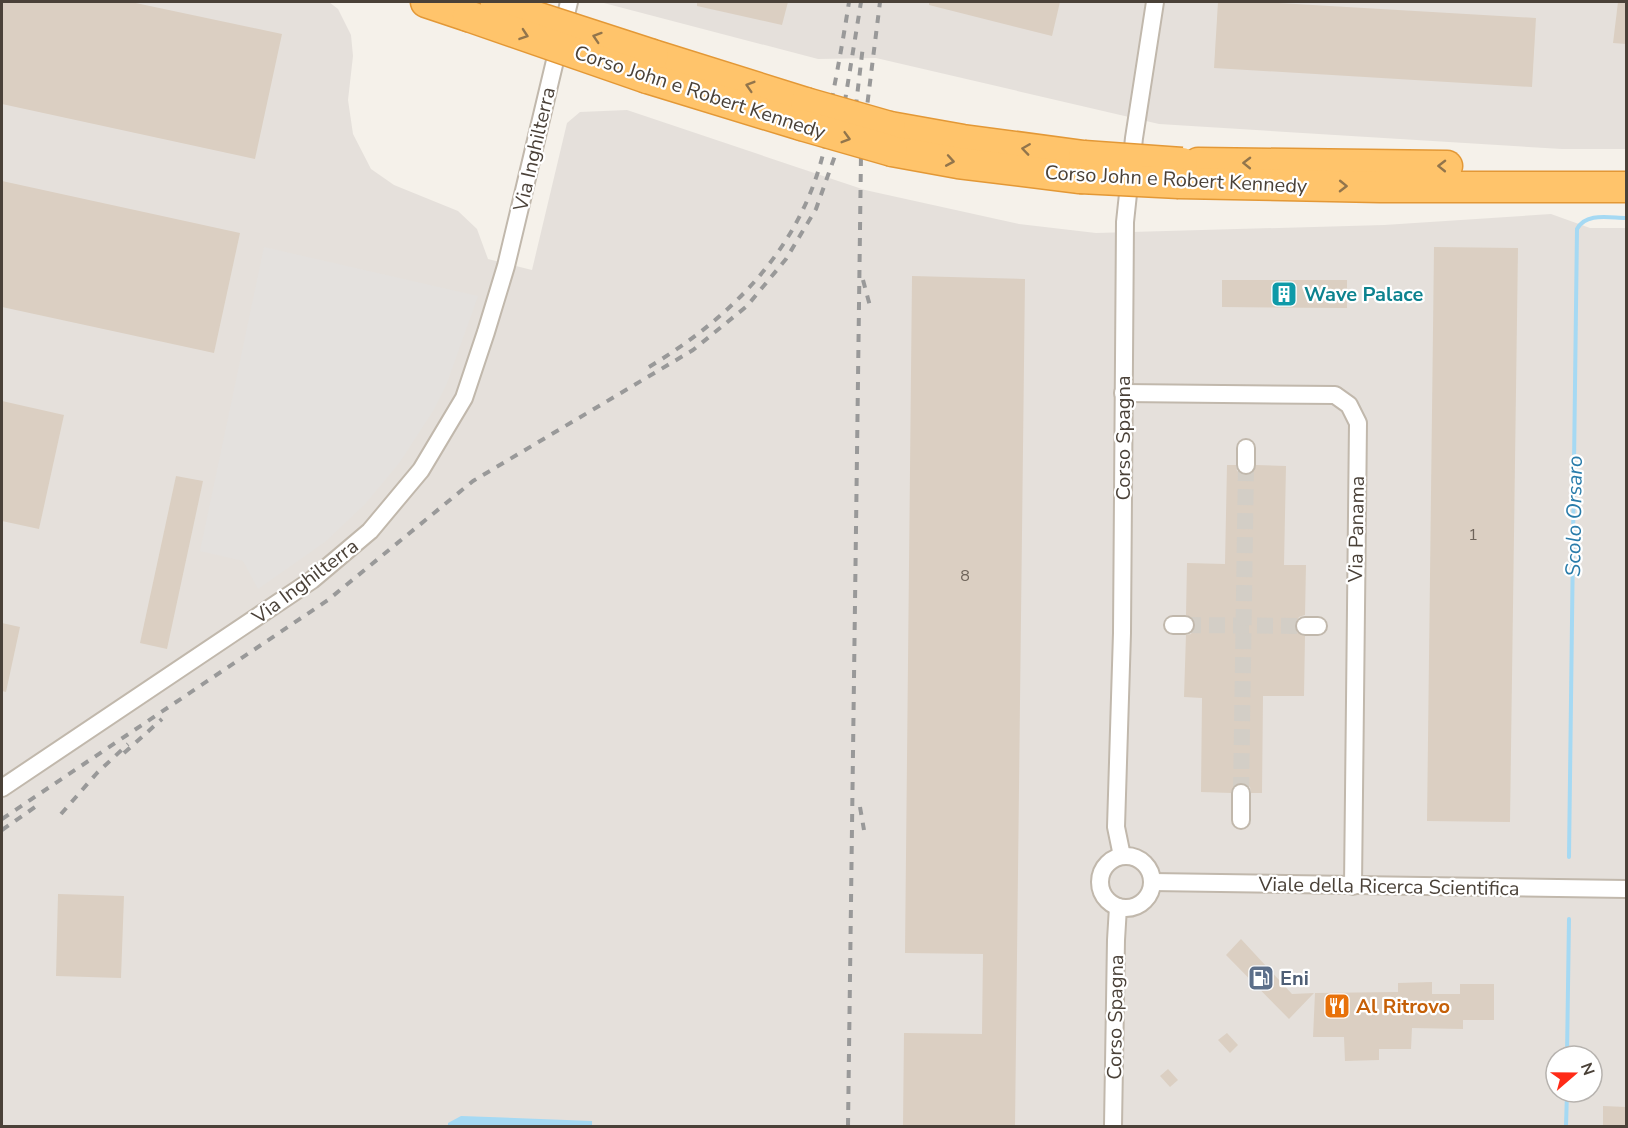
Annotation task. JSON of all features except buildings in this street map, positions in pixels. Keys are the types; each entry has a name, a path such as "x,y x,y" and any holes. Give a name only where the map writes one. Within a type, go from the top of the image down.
{"highway":[{"name":"Corso John e Robert Kennedy","path":"426,2 478,9 650,66 891,139 963,140 1082,167 1180,173 1626,187"},
{"name":"Corso John e Robert Kennedy","path":"1180,173 1626,167"}],"street":[{"name":"Via Inghilterra","path":"2,788 312,580 370,531 422,471 464,398 486,332 506,266 569,2"},
{"name":"Corso Spagna","path":"1122,856 1116,827 1122,633 1125,222 1134,138 1155,2"},
{"name":"Corso Spagna","path":"1153,21 1162,2"},
{"name":"Via Panama","path":"1123,393 1335,395 1349,405 1354,414 1358,423 1353,886"},
{"path":"1246,448 1246,465"},
{"path":"1241,793 1241,820"},
{"path":"1122,856 1138,859 1146,865 1152,882 1149,895 1143,902 1127,909 1118,907 1105,899 1100,883 1103,869 1109,862 1122,856"},
{"name":"Viale della Ricerca Scientifica","path":"1152,882 1626,889"},
{"name":"Corso Spagna","path":"1113,1126 1118,907"}],"shaded area":[{"path":"2,2 329,2 338,9 351,35 353,56 348,100 353,134 371,169 394,185 458,211 477,229 488,259 532,270 567,123 580,112 627,110 865,190 1019,224 1096,233 1384,225 1551,214 1590,228 1626,228 1626,1126 2,1126"},
{"path":"600,2 1626,2 1626,149 1562,149 1159,124 876,58 818,59"},
{"path":"264,247 478,296 447,383 433,411 400,462 365,504 325,542 258,589 243,561 200,551"}],"water":[{"path":"461,1116 592,1121 592,1126 448,1126 448,1123"}],"waterway":[{"name":"Scolo Orsaro","path":"1569,857 1577,229 1586,220 1592,218 1626,218"},
{"name":"Scolo Orsaro","path":"1567,1044 1569,919"},
{"name":"Scolo Orsaro","path":"1566,1126 1567,1104"}],"tunnel":[{"path":"1241,793 1246,465"},
{"path":"1185,625 1305,626"}],"railway":[{"path":"649,367 708,326 735,302 780,249 799,218 824,150 849,2"},
{"path":"2,819 328,600 473,481 693,350 747,306 786,259 816,209 837,150 861,2"},
{"path":"848,1126 861,155 880,2"},
{"path":"850,155 863,46"},
{"path":"863,280 870,306"},
{"path":"124,753 162,719"},
{"path":"61,814 97,773 128,744"},
{"path":"2,830 38,805"},
{"path":"860,807 864,830"}],"place":[{"name":"Wave Palace","path":"1284,294"},
{"name":"Eni","path":"1261,978"},
{"name":"Al Ritrovo","path":"1337,1006"}]}
